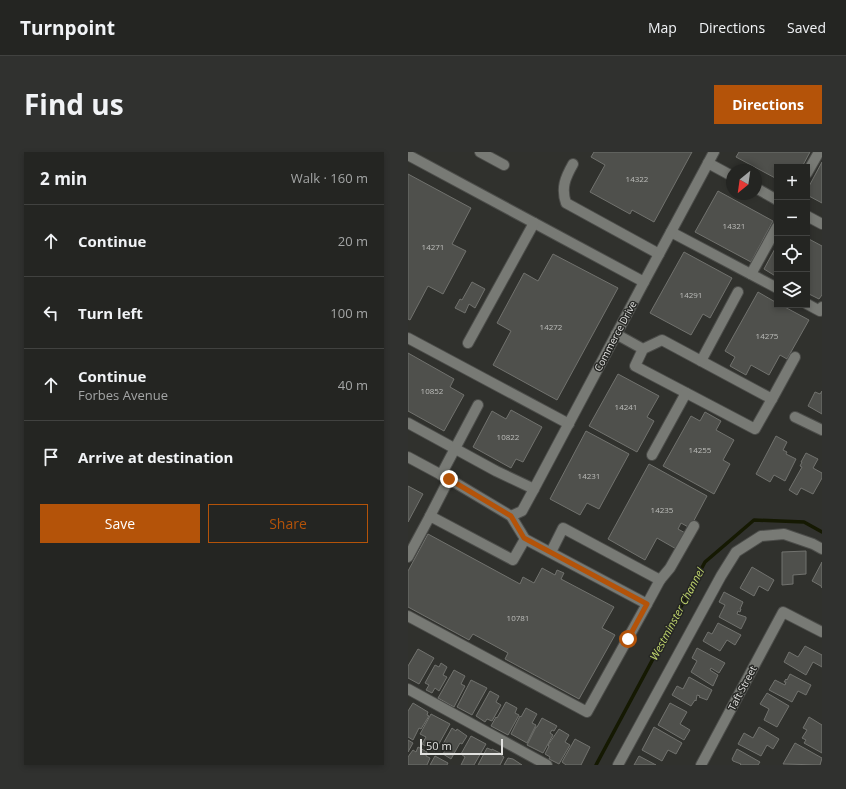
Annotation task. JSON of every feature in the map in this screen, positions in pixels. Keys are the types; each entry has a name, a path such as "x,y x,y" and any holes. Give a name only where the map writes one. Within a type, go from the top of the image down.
{"street":[{"path":"480,152 504,165"},
{"name":"Commerce Drive","path":"511,516 522,511 714,152"},
{"path":"810,168 819,152"},
{"path":"408,155 644,282"},
{"path":"708,163 726,173"},
{"path":"572,164 565,179 563,188 566,203 659,254"},
{"path":"762,191 774,198"},
{"path":"810,218 822,224"},
{"path":"468,343 534,223"},
{"path":"671,232 774,286"},
{"path":"751,274 774,232"},
{"path":"701,361 738,292"},
{"path":"810,306 820,311 822,307"},
{"path":"616,334 643,349"},
{"path":"408,338 569,424"},
{"path":"772,399 662,340 643,349 635,366 755,429 772,399 795,357"},
{"path":"652,455 686,393"},
{"path":"408,557 430,516 455,448 478,405"},
{"path":"795,417 822,430"},
{"path":"408,423 496,471 534,489"},
{"path":"408,457 511,516 524,538 647,604"},
{"path":"430,516 513,560 524,538"},
{"path":"408,616 587,712 660,580 670,568 694,526"},
{"path":"551,552 563,528 660,580"},
{"path":"618,765 721,576 736,552 761,536 784,534 813,544 822,549"},
{"name":"Taft Street","path":"701,765 784,612 822,632"},
{"path":"408,689 531,761 547,765"}],"building":[{"path":"594,152 692,152 654,222 632,210 630,214 590,192 605,165 591,157"},
{"path":"739,152 810,152 804,164 774,164 774,177 762,171 762,164 749,164 736,157"},
{"path":"822,162 822,203 810,197 810,184"},
{"path":"408,174 471,208 452,244 466,251 443,294 428,286 410,320 408,319"},
{"path":"718,191 726,195 726,200 734,200 773,221 751,262 695,232"},
{"path":"810,240 822,246 822,295 819,299 810,294"},
{"path":"774,251 774,275 764,269"},
{"path":"684,252 732,278 710,318 703,314 691,335 650,313"},
{"path":"553,254 618,288 557,400 493,365 511,331 497,323 524,273 538,281"},
{"path":"472,282 485,289 475,308 469,304 465,313 455,308 460,299 462,300"},
{"path":"758,292 774,301 774,308 787,308 809,320 787,359 780,355 769,375 751,365 746,375 730,366 735,357 725,351"},
{"path":"408,353 454,379 450,387 464,395 444,431 408,411"},
{"path":"618,374 659,396 647,417 654,421 637,452 589,426"},
{"path":"822,391 822,414 808,406 815,392 820,394"},
{"path":"511,410 542,427 523,462 516,459 511,468 473,447 492,411 506,419"},
{"path":"705,412 721,421 716,430 734,440 723,460 730,464 714,494 663,466 691,416 700,421"},
{"path":"586,431 629,454 599,509 587,503 580,515 550,499"},
{"path":"776,436 787,442 783,450 787,452 786,454 796,459 785,481 774,475 770,482 756,474"},
{"path":"806,453 818,459 813,468 822,473 822,478 813,494 801,488 797,495 789,490 802,467 800,466 801,462"},
{"path":"649,464 707,496 690,528 681,523 678,529 687,534 678,550 657,538 645,560 608,539"},
{"path":"408,486 423,494 408,522"},
{"path":"428,534 520,584 523,577 534,583 542,568 555,575 557,570 564,573 561,579 614,607 602,628 615,635 579,699 505,659 508,653 473,634 469,640 408,607 408,571"},
{"path":"806,551 806,574 793,575 793,584 782,585 782,552"},
{"path":"822,562 822,588 812,581"},
{"path":"752,567 774,580 768,591 759,586 754,596 740,588"},
{"path":"724,592 743,602 740,612 738,611 737,614 746,617 741,629 719,617 725,605 719,602"},
{"path":"718,623 741,635 735,645 727,640 720,651 703,641 708,632 712,634"},
{"path":"805,646 822,655 822,667 813,662 806,675 784,662 789,652 798,657"},
{"path":"697,648 725,663 719,673 711,668 710,670 718,675 713,686 691,672 697,661 692,658"},
{"path":"418,649 434,658 419,684 408,678 408,666"},
{"path":"441,663 447,667 443,675 447,677 439,691 435,688 432,693 426,690 429,685 425,683 435,665 439,667"},
{"path":"454,670 465,676 461,684 465,686 454,707 438,698"},
{"path":"790,674 811,685 806,695 798,691 792,702 769,690 775,680 785,685 786,682 784,682"},
{"path":"689,677 712,690 707,700 697,695 696,701 695,700 691,706 672,695 677,686 683,689"},
{"path":"471,680 487,688 472,715 457,707"},
{"path":"490,691 499,696 496,702 501,705 492,721 487,719 485,722 476,716"},
{"path":"767,693 789,706 777,727 764,720 769,709 760,704"},
{"path":"506,702 517,708 515,713 519,715 508,735 491,726"},
{"path":"413,703 428,712 427,715 429,716 421,729 419,728 413,740 408,737 408,711"},
{"path":"670,703 687,712 680,724 690,730 684,740 658,725"},
{"path":"526,708 537,714 532,723 536,725 527,743 511,734"},
{"path":"431,714 450,724 435,751 422,744 426,737 420,734"},
{"path":"809,717 822,725 822,753 804,743 806,740 802,738 807,730 803,728"},
{"path":"542,718 557,726 554,731 552,730 550,733 553,735 543,753 527,745"},
{"path":"654,727 682,743 676,754 668,750 662,761 642,750"},
{"path":"759,727 779,739 773,749 767,745 761,756 738,744 744,733 753,738"},
{"path":"452,728 456,731 457,729 467,736 462,744 460,743 451,759 443,754 447,747 443,744"},
{"path":"559,729 569,735 565,742 570,745 559,764 549,759 550,757 545,754 549,746 548,745"},
{"path":"471,736 486,744 474,765 461,765 465,757 461,754"},
{"path":"575,739 590,747 581,765 566,765 562,762"},
{"path":"408,740 413,743 408,752"},
{"path":"795,743 822,758 820,765 783,764"},
{"path":"418,747 427,752 426,756 430,758 427,765 408,765 408,757 413,750 416,752"},
{"path":"487,748 502,754 501,755 504,757 500,765 478,765"},
{"path":"737,749 760,762 758,765 740,765 741,764 733,761 732,759"},
{"path":"435,756 448,763 447,765 430,765"},
{"path":"639,756 656,765 634,765"},
{"path":"508,758 513,759 522,765 504,765"}],"waterway":[{"name":"Westminster Channel","path":"596,765 705,562 754,520 804,522 822,532"}],"route":[{"path":"449,479 511,516 524,538 647,604 628,639"}]}
